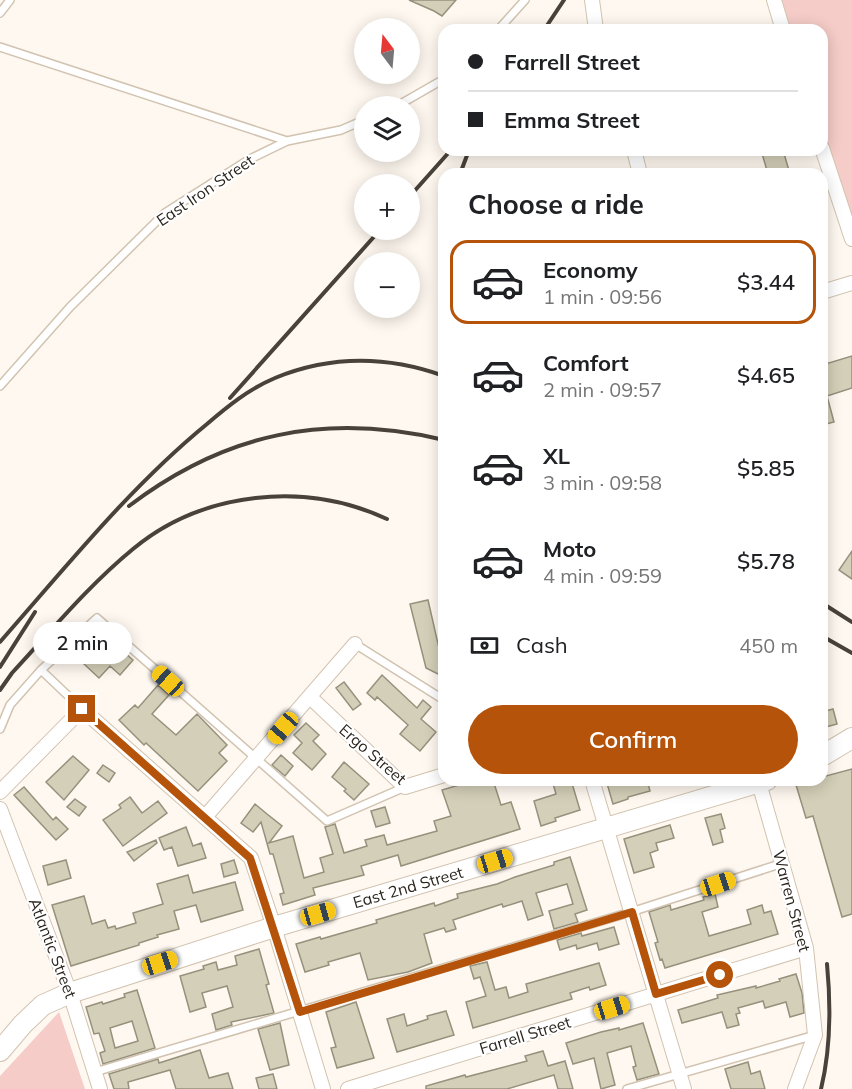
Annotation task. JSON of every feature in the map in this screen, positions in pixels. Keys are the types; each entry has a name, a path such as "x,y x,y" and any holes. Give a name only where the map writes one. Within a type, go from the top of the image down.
{"street":[{"path":"592,0 595,24"},
{"path":"774,0 781,24"},
{"path":"825,156 852,239"},
{"path":"828,290 852,283"},
{"path":"205,817 355,644"},
{"name":"Ergo Street","path":"310,697 405,787 438,777"},
{"path":"0,792 82,709 250,858 274,927 323,1089"},
{"path":"828,752 852,738"},
{"path":"594,786 684,1089"},
{"name":"East 2nd Street","path":"0,1051 23,1024 44,1005 70,993 274,927 750,786"},
{"name":"Warren Street","path":"764,786 806,948 815,1035 795,1089"},
{"name":"Atlantic Street","path":"0,809 70,993 100,1089"},
{"name":"Farrell Street","path":"348,1089 806,948"}],"lane":[{"path":"0,13 10,0"},
{"path":"503,24 525,0"},
{"path":"0,47 287,141"},
{"path":"414,96 438,82"},
{"name":"East Iron Street","path":"0,386 70,307 165,213 250,159 287,141 341,130 354,124"},
{"path":"0,729 10,705 41,670 97,618 327,821 405,787"},
{"path":"355,644 438,696"},
{"path":"41,670 82,709"},
{"path":"95,1072 632,912 783,862"},
{"path":"627,1089 815,1035"}],"shaded area":[{"path":"782,0 852,0 852,231 828,151 828,24 789,24"},
{"path":"59,1012 85,1089 0,1089 0,1076"}],"building":[{"path":"409,0 456,0 442,16"},
{"path":"763,156 785,156 788,168 766,168"},
{"path":"852,356 852,388 828,396 828,363"},
{"path":"828,400 834,422 828,424"},
{"path":"852,551 852,579 839,570"},
{"path":"428,600 438,644 438,674 426,668 410,604"},
{"path":"108,638 133,660 120,675 110,666 99,678 84,664"},
{"path":"382,675 417,708 423,700 431,707 421,719 436,732 420,751 400,734 408,725 377,697 375,700 367,693"},
{"path":"344,682 361,704 353,710 336,688"},
{"path":"158,685 169,695 152,714 176,735 197,714 227,745 219,753 227,761 198,791 146,743 144,745 119,720 135,705 138,708"},
{"path":"833,709 837,724 828,726 828,710"},
{"path":"306,723 319,735 313,741 326,754 312,770 293,753 302,743 294,735"},
{"path":"281,755 293,766 285,776 272,765"},
{"path":"73,756 89,770 64,800 46,782"},
{"path":"344,762 369,784 354,800 344,791 346,789 332,777"},
{"path":"103,765 115,773 109,782 97,773"},
{"path":"852,769 852,914 842,917 813,816 806,818 796,786 828,786 828,775"},
{"path":"456,786 495,786 501,805 511,802 520,829 401,866 398,855 361,866 364,875 313,888 315,895 283,905 280,894 284,893 261,822 253,832 241,823 255,804 282,826 269,843 293,836 304,878 324,872 320,858 333,854 325,827 335,824 344,853 367,846 365,840 384,835 387,845 437,831 434,821 451,816 442,790"},
{"path":"554,786 573,786 580,810 555,818 556,821 541,826 534,801 556,794"},
{"path":"608,786 649,786 650,791 613,804"},
{"path":"24,787 53,820 56,817 68,829 56,840 14,795"},
{"path":"130,797 142,813 158,801 167,813 123,846 103,820 121,808 119,805"},
{"path":"75,799 86,807 79,816 67,807"},
{"path":"385,807 390,823 376,827 371,811"},
{"path":"721,814 725,828 720,830 723,842 713,845 705,818"},
{"path":"670,825 674,838 656,843 658,850 650,853 654,867 634,873 624,839"},
{"path":"186,827 193,846 201,843 206,858 178,866 172,847 164,850 159,838"},
{"path":"156,840 157,843 134,861 127,852"},
{"path":"570,857 587,910 575,914 578,922 554,929 549,911 573,904 567,884 536,893 543,915 528,920 522,901 503,907 502,904 453,920 456,929 446,932 444,928 424,934 432,963 408,972 368,980 360,953 328,962 329,965 305,972 296,944 377,923 376,920 434,903 435,906 458,898 457,894 497,884 554,865 554,862"},
{"path":"66,860 71,878 48,885 43,866"},
{"path":"234,860 238,873 224,877 221,864"},
{"path":"188,875 193,893 235,882 243,910 201,922 196,905 174,911 179,929 157,935 158,937 139,943 139,945 71,966 52,905 84,896 92,924 105,920 108,928 115,926 116,929 136,923 133,913 163,904 157,884"},
{"path":"715,894 718,907 702,912 709,936 751,924 747,910 762,905 764,913 771,911 778,934 665,968 655,943 658,942 649,912 670,905 671,910 704,900 703,897"},
{"path":"614,927 619,944 599,950 597,943 577,949 576,945 560,950 557,940"},
{"path":"259,949 274,1013 231,1022 232,1025 216,1030 212,1014 233,1007 227,986 202,993 206,1007 190,1012 180,976 204,969 203,966 216,962 218,970 237,965 235,956"},
{"path":"487,962 495,990 506,987 509,998 528,992 526,984 599,963 606,985 570,993 572,999 473,1028 466,1002 486,996 480,977 474,979 470,966"},
{"path":"796,974 802,993 804,1013 790,1017 786,1002 765,1008 763,1001 738,1008 740,1013 736,1014 739,1025 727,1028 722,1012 682,1023 678,1010 718,998 717,995 756,986 756,988"},
{"path":"137,990 155,1048 103,1064 100,1053 105,1051 99,1033 94,1034 86,1007 125,997 124,994","holes":["132,1021 138,1041 115,1048 110,1028"]},
{"path":"356,1002 374,1058 337,1068 331,1048 336,1047 326,1012"},
{"path":"446,1011 454,1035 397,1052 387,1019 404,1014 407,1026 428,1019 427,1016"},
{"path":"280,1023 289,1065 270,1070 258,1029"},
{"path":"643,1023 659,1074 637,1080 631,1046 607,1053 615,1085 601,1089 594,1058 573,1064 566,1043 601,1032 619,1028 619,1030"},
{"path":"200,1050 209,1078 228,1073 233,1089 176,1089 170,1070 128,1082 129,1089 114,1089 109,1074 158,1059 159,1063"},
{"path":"543,1051 548,1066 565,1061 573,1089 558,1089 554,1075 507,1089 426,1089 426,1086 465,1075 466,1077 527,1061 525,1056"},
{"path":"748,1062 751,1074 760,1071 765,1089 731,1089 725,1069"},
{"path":"273,1074 277,1089 259,1089 256,1078"}],"railway":[{"path":"548,24 564,0"},
{"path":"420,185 446,156"},
{"path":"462,168 467,156"},
{"path":"230,398 371,240"},
{"path":"0,642 99,528 151,474 215,417 256,387 296,370 338,362 381,362 423,369 438,374"},
{"path":"129,506 165,481 202,461 240,446 278,435 318,429 358,428 401,432 438,439"},
{"path":"0,690 12,673 56,625 117,563 161,530 191,514 223,504 256,498 289,496 355,507 387,519"},
{"path":"828,607 852,622"},
{"path":"0,667 35,612"},
{"path":"828,639 852,653"},
{"path":"821,1089 827,1058 829,1027 827,964"}],"route":[{"path":"82,709 250,858 300,1012 632,912 656,994 720,975"}]}
